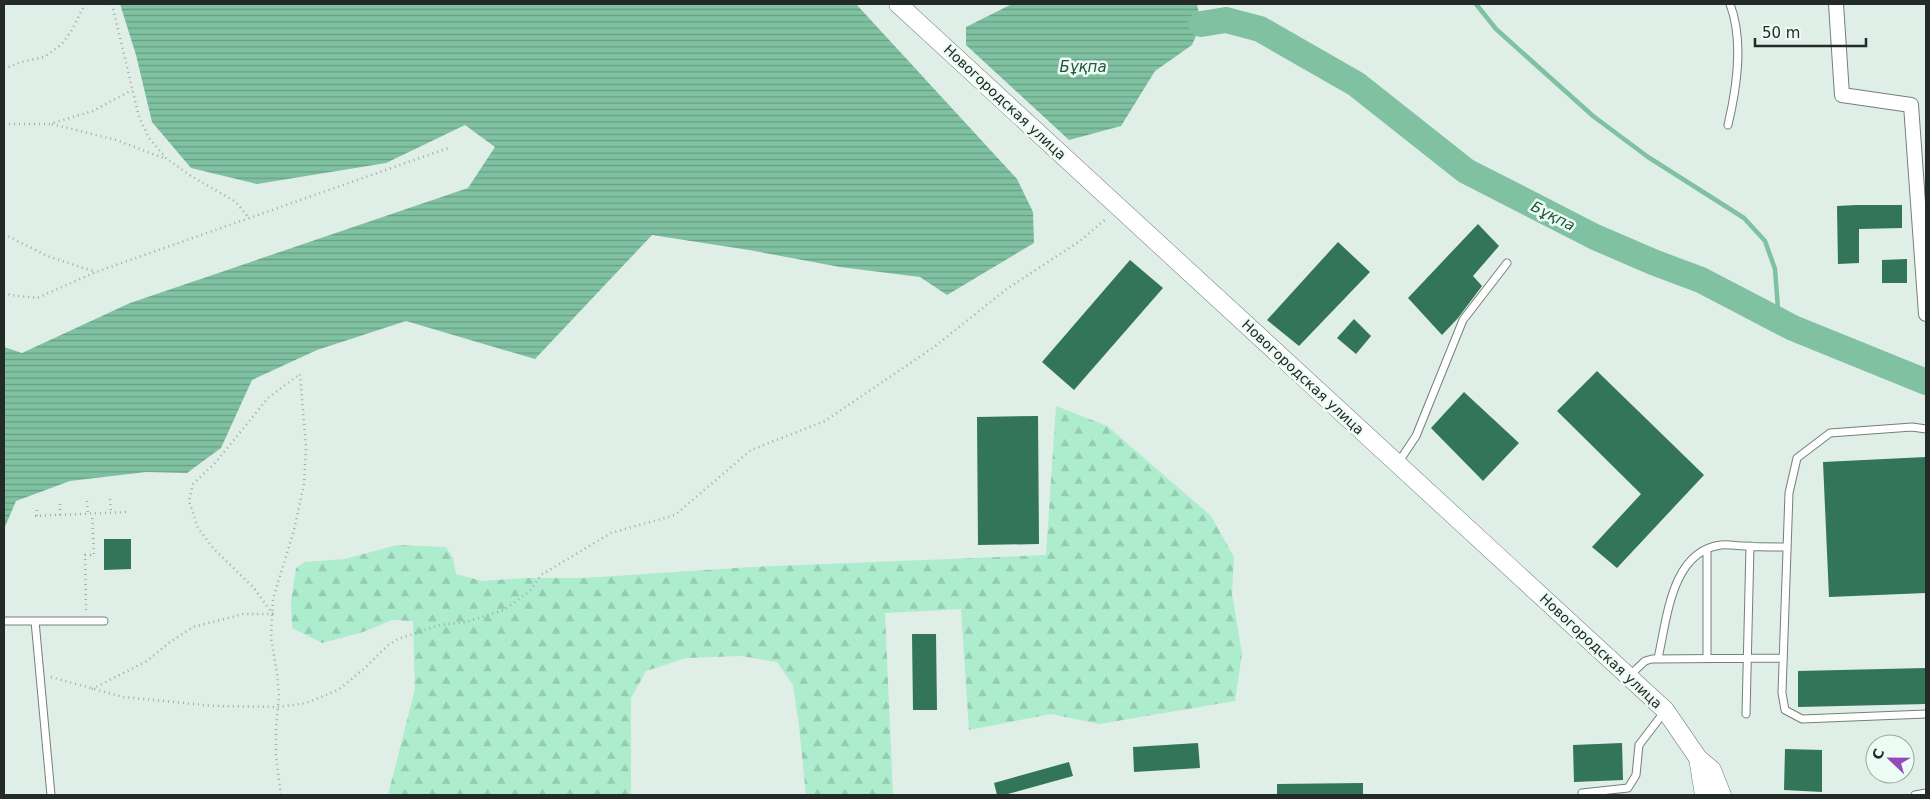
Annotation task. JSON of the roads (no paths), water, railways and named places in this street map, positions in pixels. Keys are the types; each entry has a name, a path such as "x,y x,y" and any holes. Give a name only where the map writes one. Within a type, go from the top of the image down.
{"street":[{"name":"Новогородская улица","path":"898,4 1665,710 1698,758 1712,770 1722,795"},
{"path":"1836,4 1842,95 1911,105 1926,314"},
{"name":"Новогородская улица","path":"1698,758 1704,795"}],"lane":[{"path":"1728,125 1734,98 1737,56 1737,33 1730,4"},
{"path":"1397,463 1416,436 1464,320 1507,263"},
{"path":"1926,429 1912,427 1830,433 1798,458 1789,493 1782,693 1785,710 1802,719 1926,714"},
{"path":"1658,658 1673,589 1681,573 1696,556 1721,545 1787,547"},
{"path":"1746,714 1749,658 1750,546"},
{"path":"1707,550 1707,658"},
{"path":"4,620 104,621"},
{"path":"35,621 51,795"},
{"path":"1629,676 1645,661 1658,658 1783,658"},
{"path":"1582,793 1628,788 1636,775 1639,745 1665,710"},
{"path":"1915,795 1926,793"}],"water":[{"path":"120,4 856,4 1017,179 1033,212 1034,243 947,295 920,277 840,267 652,235 535,359 406,321 317,350 252,380 221,448 187,473 146,472 70,481 16,501 4,529 4,347 22,353 130,303 468,188 495,147 465,125 386,163 257,184 191,168 152,122 136,55"},
{"name":"Бұқпа","path":"1012,4 1197,4 1201,24 1192,45 1155,71 1121,126 1069,140 966,45 966,27"}],"waterway":[{"path":"1476,4 1496,29 1593,116 1648,157 1744,218 1765,241 1775,269 1779,322"},
{"name":"Бұқпа","path":"1201,24 1226,20 1260,29 1356,84 1466,171 1595,237 1701,280 1793,328 1926,382"}]}
